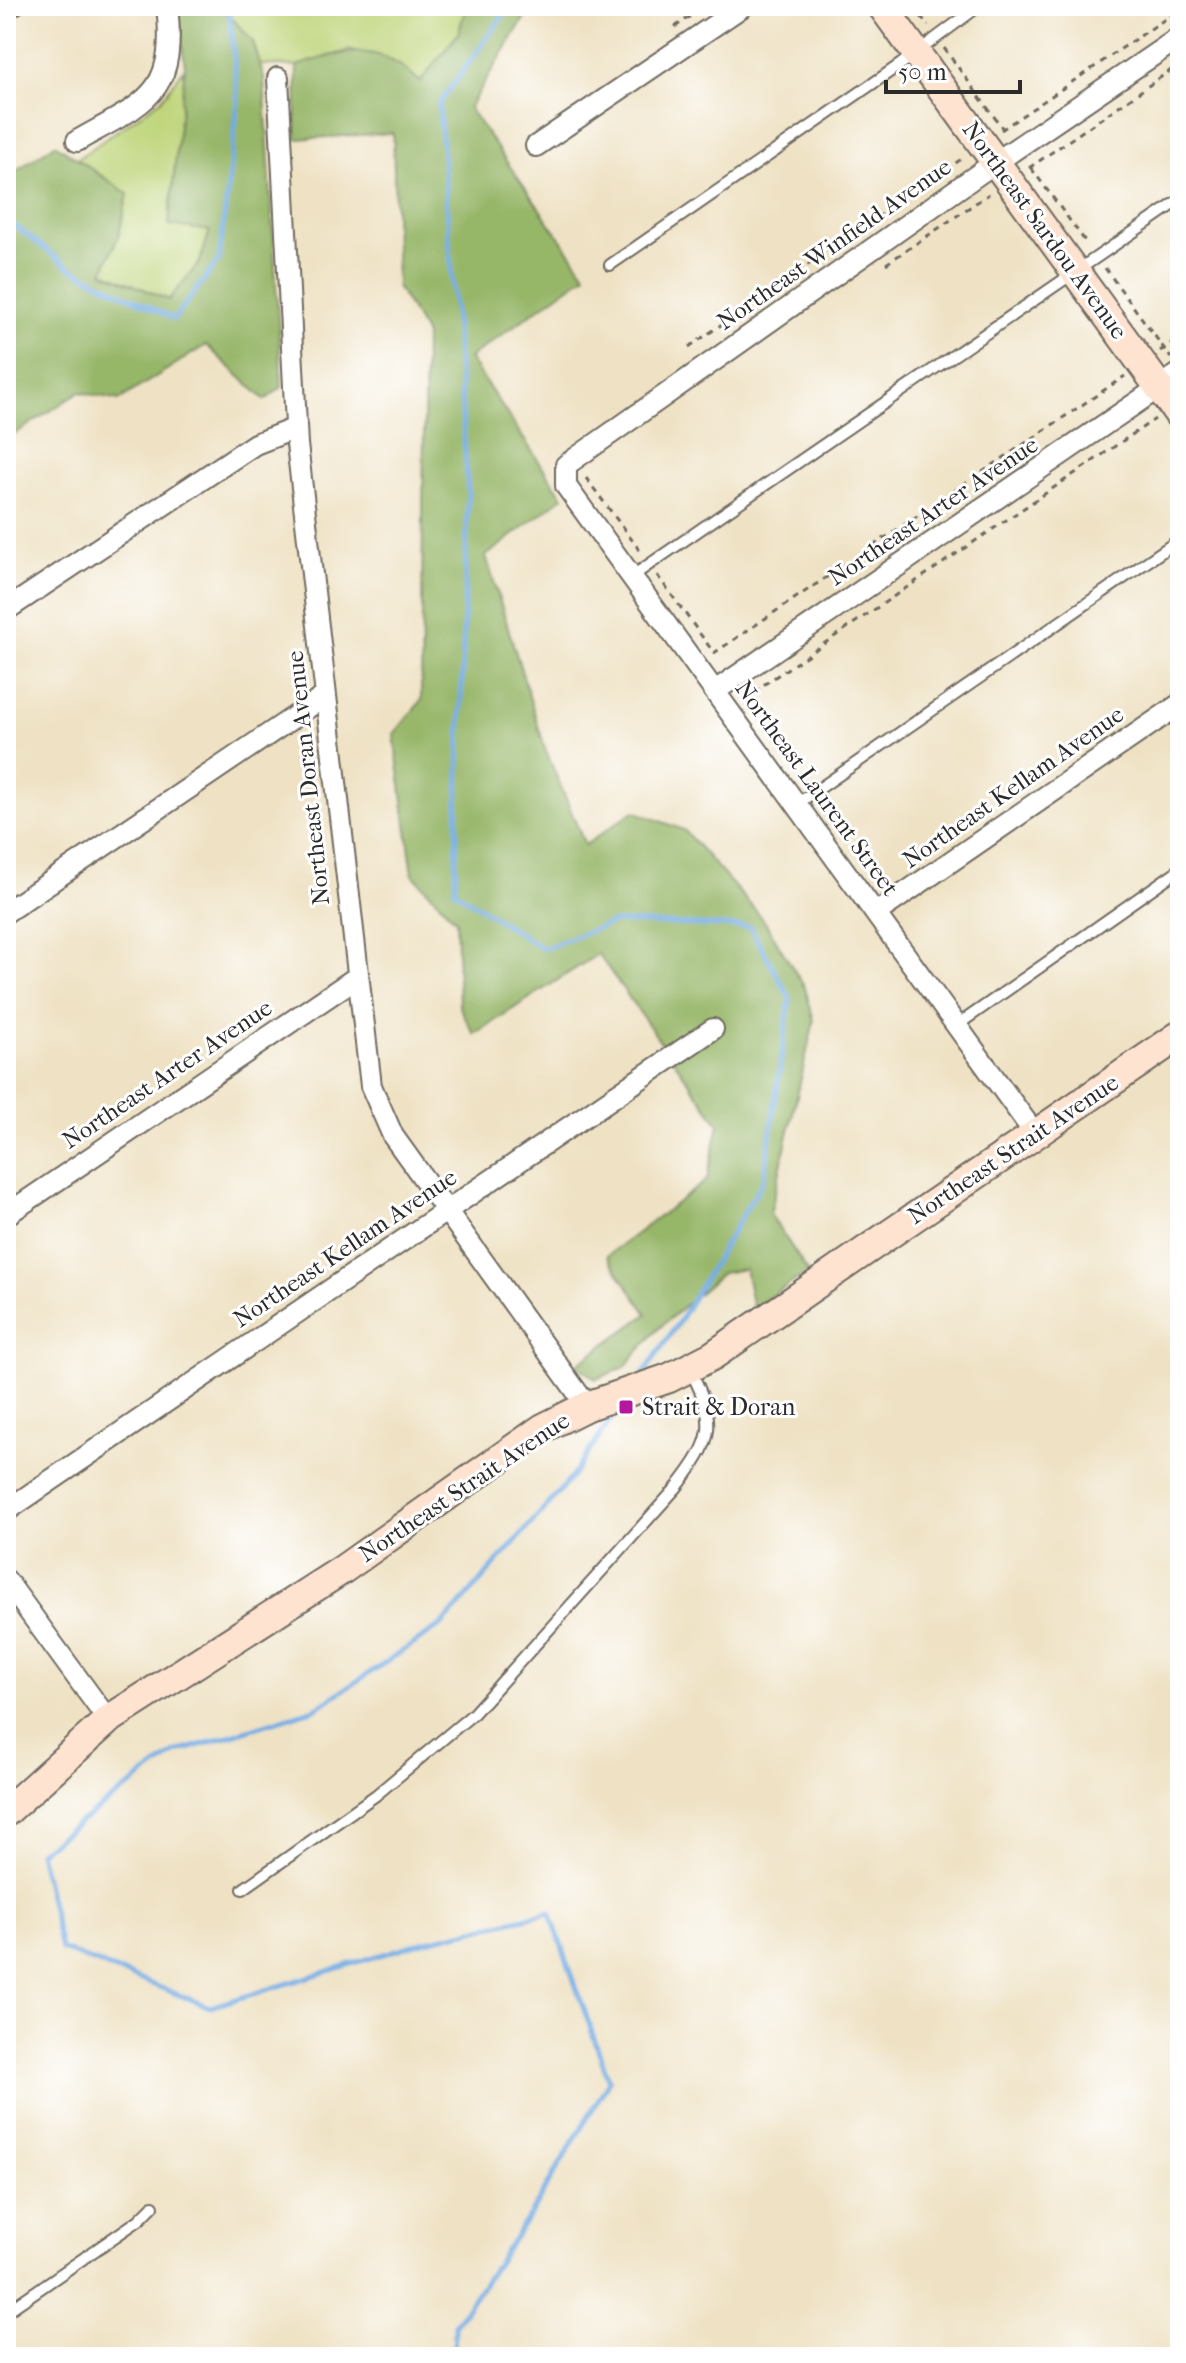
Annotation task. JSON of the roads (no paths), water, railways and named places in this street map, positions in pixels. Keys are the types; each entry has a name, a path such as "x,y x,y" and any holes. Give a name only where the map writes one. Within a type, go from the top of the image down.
{"main road":[{"name":"Northeast Sardou Avenue","path":"882,6 926,44 1153,356 1173,389"},
{"name":"Northeast Strait Avenue","path":"6,1812 108,1720 329,1578 543,1428 587,1406 627,1394 712,1356 1180,1035"}],"street":[{"path":"77,141 142,103 162,78 171,44 167,6"},
{"path":"536,146 743,6"},
{"name":"Northeast Winfield Avenue","path":"572,472 566,465 1006,155 1180,37"},
{"name":"Northeast Doran Avenue","path":"278,78 296,428 367,1070 376,1103 393,1136 587,1406"},
{"name":"Northeast Arter Avenue","path":"715,691 1173,389"},
{"path":"6,610 255,444 296,428"},
{"name":"Northeast Laurent Street","path":"572,472 566,486 1035,1134"},
{"path":"6,912 325,696"},
{"name":"Northeast Kellam Avenue","path":"876,913 1180,704"},
{"name":"Northeast Arter Avenue","path":"6,1215 357,977"},
{"name":"Northeast Kellam Avenue","path":"6,1511 713,1029"},
{"path":"6,1580 108,1720"}],"lane":[{"path":"7,15 20,6"},
{"path":"610,265 979,6"},
{"path":"631,577 1180,200"},
{"path":"797,804 1180,539"},
{"path":"956,1026 1180,869"},
{"path":"243,1889 376,1795 473,1714 677,1487 702,1454 711,1424 690,1368"},
{"path":"6,2312 139,2220 153,2206"}],"waterway":[{"path":"6,219 70,268 174,319 219,260 238,102 229,6"},
{"path":"510,6 439,104 468,492 455,891 543,949 614,922 750,927 790,998 764,1179 680,1320 642,1376"},
{"path":"454,2357 455,2325 530,2215 609,2081 550,1912 423,1942 210,2007 61,1949 39,1852 175,1753 315,1709 442,1625 571,1478 620,1407"}],"place":[{"name":"Strait & Doran","path":"626,1407"}]}
